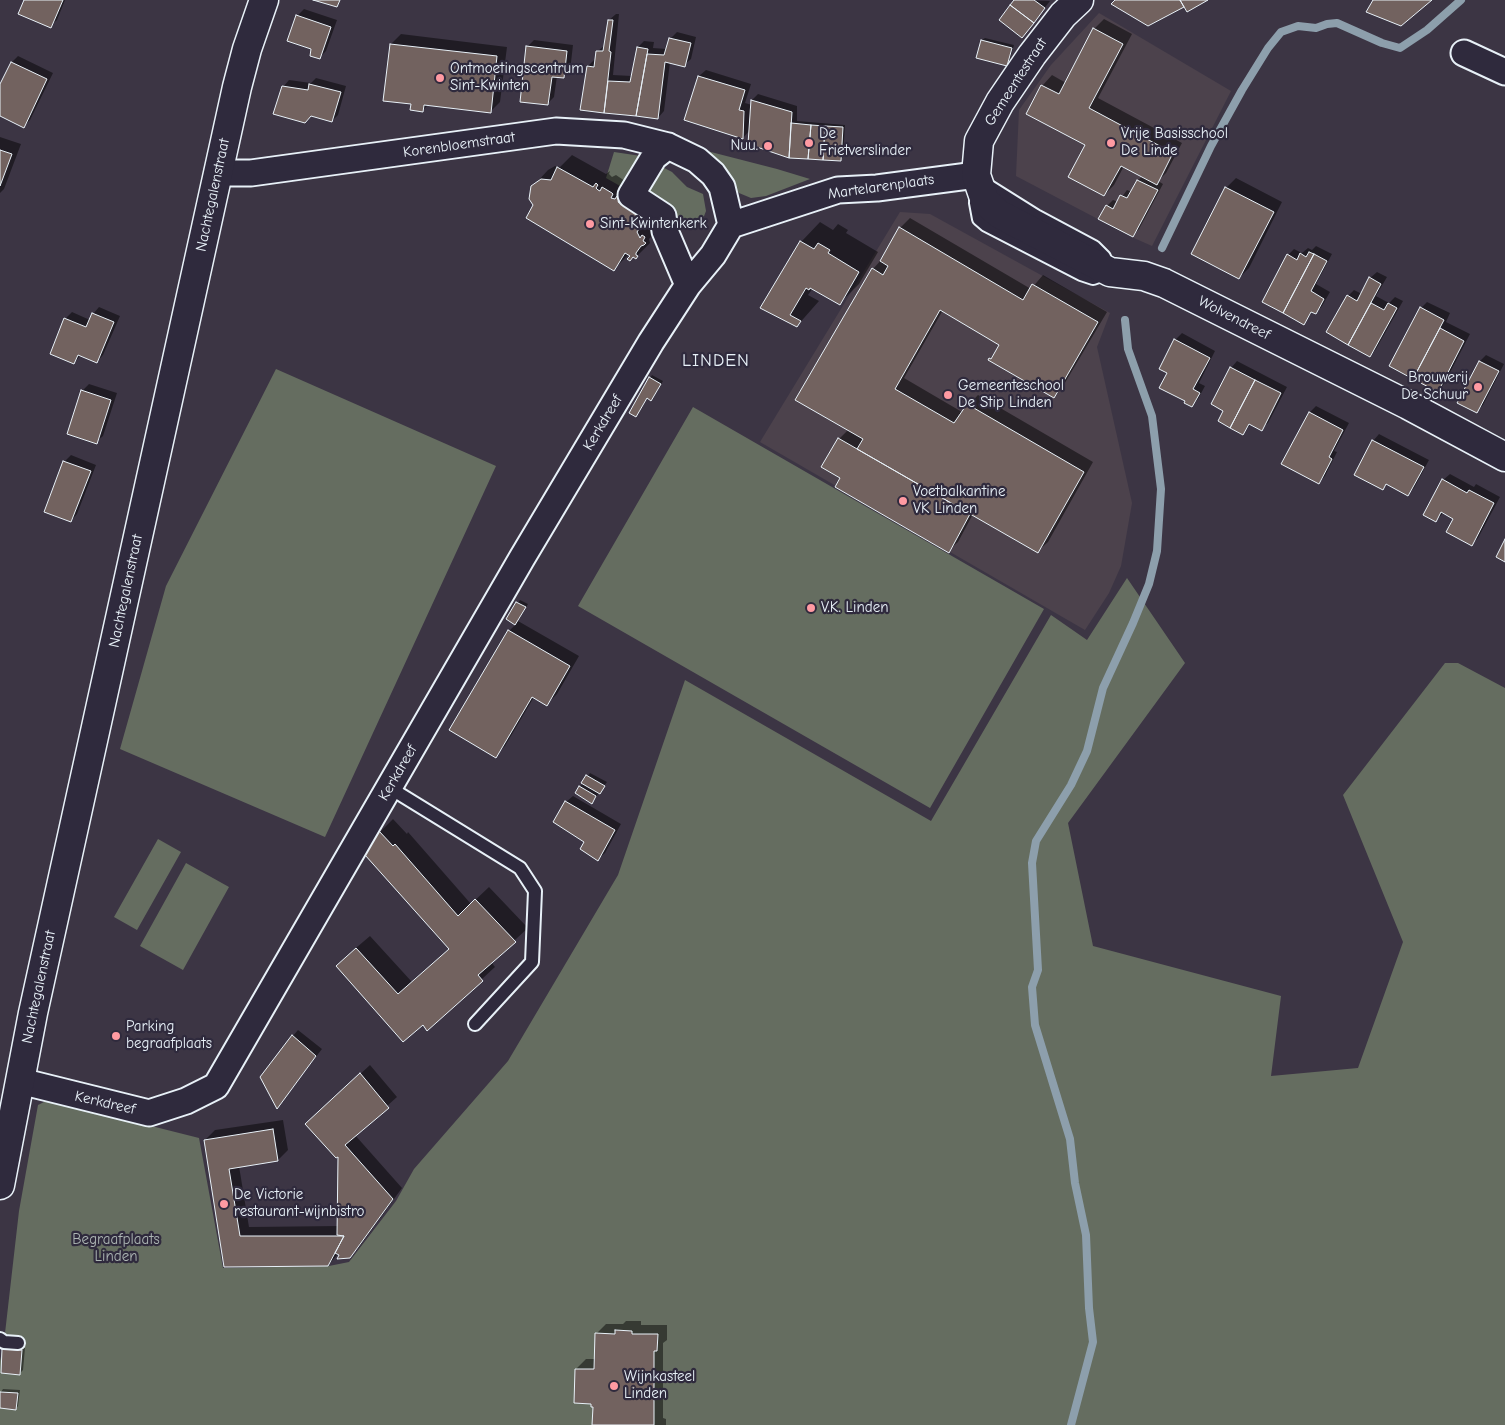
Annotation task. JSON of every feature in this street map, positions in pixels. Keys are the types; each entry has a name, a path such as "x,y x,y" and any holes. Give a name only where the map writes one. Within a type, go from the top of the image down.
{"street":[{"name":"Nachtegalenstraat","path":"0,1185 37,995 218,171 237,86 247,49 264,0"},
{"name":"Gemeentestraat","path":"970,177 979,141 1000,102 1063,14 1079,0"},
{"path":"1464,53 1505,72"},
{"name":"Korenbloemstraat","path":"218,171 251,173 556,131 624,135 668,146 697,160 713,174 722,187 731,225"},
{"path":"668,146 654,157 631,196 663,216 664,232 688,285 713,255 731,225"},
{"name":"Martelarenplaats","path":"731,225 838,190 877,188 970,177"},
{"name":"Wolvendreef","path":"970,177 985,201 999,214 1110,272 1144,276 1164,283 1505,457"},
{"name":"Kerkdreef","path":"20,1081 149,1113 186,1101 216,1086 522,558 651,342 688,285"}],"lane":[{"path":"390,788 520,868 535,891 532,962 475,1024"},
{"path":"0,1339 4,1342 18,1343"}],"shaded area":[{"name":"Vrije Basisschool De Linde","path":"1099,13 1231,91 1152,246 1016,176 1019,110 1051,65"},
{"name":"Gemeenteschool De Stip Linden","path":"900,212 930,214 1110,313 1097,347 1132,503 1121,566 1109,593 1085,630 760,442"}],"green space":[{"path":"707,151 810,179 766,196 751,198 739,193"},
{"path":"614,152 641,156 672,172 687,187 703,194 706,211 701,224 682,221 606,178"},
{"path":"276,369 496,466 325,837 120,749 166,586"},
{"name":"V.K. Linden","path":"693,407 1044,609 930,808 578,606"},
{"name":"Begraafplaats Linden","path":"1127,578 1185,663 1068,823 1093,946 1281,996 1271,1076 1358,1068 1403,942 1343,795 1445,663 1458,663 1505,688 1505,1425 0,1425 0,1361 4,1342 19,1211 38,1105 48,1100 199,1138 223,1268 329,1266 349,1262 396,1201 414,1169 508,1061 618,875 685,680 931,821 1051,615 1087,640"},
{"path":"158,839 181,852 137,930 114,917"},
{"path":"186,863 229,887 183,970 140,946"}],"building":[{"path":"24,0 63,0 51,28 18,14"},
{"path":"313,0 340,0 337,7"},
{"path":"1014,0 1034,0 1045,8 1034,23 1010,5"},
{"path":"1115,0 1180,0 1184,7 1148,26 1111,4"},
{"path":"1180,0 1208,0 1187,12"},
{"path":"1373,0 1432,0 1401,26 1366,12"},
{"path":"1010,5 1034,23 1022,38 999,20"},
{"path":"296,15 331,27 320,59 310,56 311,49 287,41"},
{"path":"608,20 613,20 604,113 580,110 587,66 594,67 596,51 603,51"},
{"path":"1093,28 1123,44 1089,108 1173,153 1157,185 1121,166 1104,196 1068,177 1085,145 1026,114 1041,85 1059,94"},
{"path":"669,38 691,43 685,67 665,62 658,119 636,116 647,54 664,55"},
{"path":"981,40 1012,48 1007,66 976,58"},
{"name":"Ontmoetingscentrum Sint-Kwinten","path":"390,44 497,56 491,113 424,105 423,112 410,110 411,104 383,101"},
{"path":"526,46 567,51 564,78 552,77 548,105 520,102"},
{"path":"637,47 648,49 636,116 604,113 608,81 630,82"},
{"path":"11,62 47,79 24,128 0,116 0,84"},
{"path":"698,76 745,90 739,110 744,111 743,139 684,120"},
{"path":"309,84 341,92 332,122 311,116 305,123 273,114 282,86 308,90"},
{"path":"751,100 792,112 789,158 748,144"},
{"path":"791,123 811,125 808,159 789,158"},
{"path":"811,125 825,126 823,160 808,159"},
{"path":"825,126 843,127 841,161 823,160"},
{"path":"0,150 12,154 0,186"},
{"name":"Sint-Kwintenkerk","path":"557,167 593,187 596,183 598,190 600,191 602,187 613,194 611,198 615,199 617,196 620,198 618,202 646,218 637,232 640,238 642,235 645,237 643,241 646,243 636,253 638,256 636,259 633,257 630,261 627,259 630,256 625,253 614,271 526,218 533,205 529,199 531,186 541,179 551,180"},
{"path":"1137,180 1158,190 1133,237 1098,219 1106,205 1113,209 1120,195 1127,198"},
{"path":"1225,187 1274,212 1239,279 1191,254"},
{"path":"899,227 1023,300 1032,284 1098,322 1054,398 988,360 989,358 991,359 999,345 940,310 895,389 954,423 967,404 1084,472 1038,553 857,449 863,439 795,400 872,268 883,275 888,266 880,261"},
{"path":"800,241 814,249 818,243 830,250 828,253 859,272 840,305 810,288 809,290 806,288 790,315 801,321 797,327 760,308"},
{"path":"1309,252 1314,254 1283,313 1262,302 1287,254 1297,260 1300,253 1306,257"},
{"path":"1314,254 1327,261 1311,291 1324,299 1316,314 1311,312 1304,325 1283,313"},
{"path":"1369,277 1381,284 1348,345 1326,332 1347,295 1357,301"},
{"path":"1371,303 1384,310 1388,303 1397,308 1370,357 1348,345"},
{"path":"1420,307 1444,320 1413,379 1389,366"},
{"path":"92,313 114,322 97,363 78,355 74,364 50,354 64,318 86,327"},
{"path":"1440,328 1464,341 1438,392 1413,379"},
{"path":"1174,339 1210,358 1193,389 1200,393 1192,407 1184,403 1185,401 1159,388 1167,373 1159,369"},
{"name":"Brouwerij De Schuur","path":"1479,361 1499,371 1477,413 1457,403"},
{"path":"1230,367 1255,380 1230,428 1218,421 1223,411 1211,404"},
{"path":"649,377 661,384 651,401 647,398 636,417 629,413"},
{"path":"1255,380 1281,393 1262,431 1249,424 1243,435 1230,428"},
{"path":"81,390 111,400 97,444 67,434"},
{"path":"1309,412 1343,430 1329,457 1332,459 1319,484 1281,464"},
{"name":"Voetbalkantine VK Linden","path":"838,438 970,514 949,553 835,487 840,478 821,467"},
{"path":"1372,440 1424,467 1408,496 1386,484 1383,490 1354,475"},
{"path":"63,461 91,471 71,522 44,512"},
{"path":"1442,479 1467,493 1469,490 1494,503 1472,546 1446,532 1453,519 1441,512 1436,522 1423,515"},
{"path":"1505,539 1505,562 1496,557"},
{"path":"516,602 526,607 515,625 506,619"},
{"path":"508,630 570,666 547,706 532,697 496,758 449,730"},
{"path":"586,775 605,786 600,794 581,783"},
{"path":"579,786 596,796 592,804 575,793"},
{"path":"565,801 615,830 598,861 580,849 584,842 553,822"},
{"path":"379,831 393,846 395,844 458,916 475,899 516,942 478,975 483,981 427,1031 423,1025 403,1042 336,966 356,948 398,994 449,949 365,855"},
{"path":"292,1035 316,1056 277,1109 260,1077"},
{"path":"360,1073 389,1108 345,1145 393,1199 350,1258 337,1259 339,1255 335,1253 344,1236 337,1235 338,1157 336,1158 305,1124"},
{"name":"De Victorie restaurant-wijnbistro","path":"273,1129 278,1161 229,1169 240,1236 344,1236 328,1266 224,1267 204,1140"},
{"name":"Wijnkasteel Linden","path":"615,1330 632,1331 632,1334 658,1334 657,1351 654,1351 654,1425 592,1425 593,1407 591,1407 591,1404 574,1403 575,1369 594,1369 595,1333 615,1334"},
{"path":"2,1349 22,1350 20,1375 1,1373"},
{"path":"0,1392 18,1393 16,1410 0,1408"}],"waterway":[{"path":"1162,248 1211,146 1242,90 1268,48 1281,32 1298,26 1316,28 1337,23 1382,43 1400,48 1427,30 1461,0"},
{"path":"1071,1425 1093,1342 1089,1308 1086,1235 1075,1183 1070,1139 1035,1025 1032,987 1038,970 1032,863 1036,841 1071,785 1087,751 1103,688 1149,584 1157,551 1161,489 1152,416 1128,349 1125,320"}],"place":[{"name":"Ontmoetingscentrum Sint-Kwinten","path":"440,78"},
{"name":"De Frietverslinder","path":"809,143"},
{"name":"Vrije Basisschool De Linde","path":"1111,143"},
{"name":"Nuu.","path":"768,146"},
{"name":"Sint-Kwintenkerk","path":"590,224"},
{"name":"Brouwerij De Schuur","path":"1478,387"},
{"name":"Gemeenteschool De Stip Linden","path":"948,395"},
{"name":"Voetbalkantine VK Linden","path":"903,501"},
{"name":"V.K. Linden","path":"811,608"},
{"name":"Parking begraafplaats","path":"116,1036"},
{"name":"De Victorie restaurant-wijnbistro","path":"224,1204"},
{"name":"Wijnkasteel Linden","path":"614,1386"}],"district":[{"name":"LINDEN","path":"716,361"}]}
